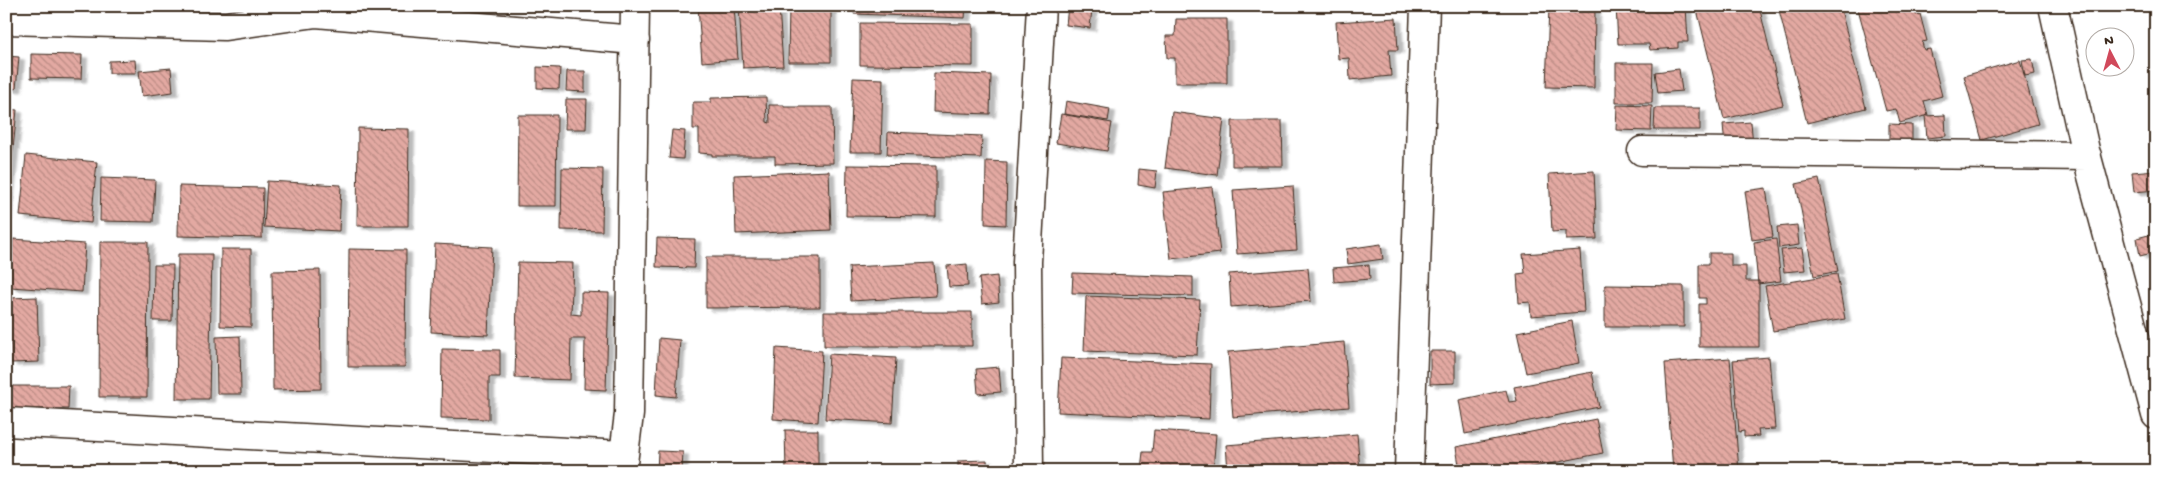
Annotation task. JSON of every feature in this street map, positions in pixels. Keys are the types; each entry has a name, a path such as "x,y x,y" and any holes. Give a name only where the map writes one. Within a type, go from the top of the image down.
{"street":[{"path":"6,422 623,463 629,414 635,6"},
{"path":"1029,471 1027,262 1041,6"},
{"path":"1408,471 1425,6"},
{"path":"2053,6 2087,156 2156,415"},
{"path":"6,20 225,26 315,9 635,40"},
{"path":"1642,151 2087,156"}],"building":[{"path":"698,6 734,6 738,59 702,62"},
{"path":"739,6 779,6 783,66 743,68"},
{"path":"789,6 831,6 831,62 788,62"},
{"path":"854,6 966,6 965,18 854,14"},
{"path":"1068,6 1092,9 1090,28 1066,25"},
{"path":"1616,6 1686,6 1688,42 1678,42 1678,48 1650,50 1649,44 1618,44"},
{"path":"1696,6 1759,6 1783,105 1724,119"},
{"path":"1778,6 1840,6 1866,108 1807,123"},
{"path":"1867,6 1913,6 1916,15 1920,14 1927,41 1922,42 1924,50 1930,49 1942,96 1924,101 1928,115 1900,123 1896,109 1886,111 1858,9"},
{"path":"1549,7 1595,8 1594,88 1546,87"},
{"path":"1396,18 1398,50 1389,50 1391,76 1350,80 1349,58 1338,59 1336,22"},
{"path":"1176,19 1227,19 1227,83 1175,83 1175,58 1167,58 1166,36 1175,36"},
{"path":"860,23 973,24 973,66 860,65"},
{"path":"31,54 82,55 81,79 31,78"},
{"path":"6,56 19,57 16,89 6,88"},
{"path":"2032,59 2035,74 2025,76 2022,60"},
{"path":"135,60 136,73 109,73 109,61"},
{"path":"2020,60 2038,124 1982,140 1964,76"},
{"path":"1616,63 1653,63 1652,103 1616,103"},
{"path":"537,67 560,68 559,89 537,88"},
{"path":"171,68 173,92 142,96 139,71"},
{"path":"1679,69 1682,91 1658,93 1655,72"},
{"path":"567,71 585,71 585,92 566,91"},
{"path":"934,73 991,75 990,114 933,112"},
{"path":"853,78 883,79 881,152 850,152"},
{"path":"766,97 767,122 770,123 769,105 784,105 784,107 832,107 833,163 775,164 775,156 712,156 712,154 699,153 699,129 693,129 693,102 711,102 711,98"},
{"path":"566,99 587,99 586,129 565,129"},
{"path":"1066,101 1110,109 1108,121 1064,114"},
{"path":"1617,105 1652,106 1651,131 1616,130"},
{"path":"1655,108 1700,108 1700,130 1654,130"},
{"path":"6,109 17,110 6,217"},
{"path":"1172,112 1224,119 1217,175 1165,168"},
{"path":"1061,114 1112,123 1107,151 1056,143"},
{"path":"518,115 557,115 556,206 517,206"},
{"path":"1945,115 1946,136 1927,138 1925,116"},
{"path":"1232,121 1282,121 1283,166 1232,166"},
{"path":"1751,122 1753,145 1725,147 1723,124"},
{"path":"1889,124 1912,125 1912,143 1889,143"},
{"path":"358,128 409,129 408,226 357,226"},
{"path":"672,130 685,131 683,159 669,158"},
{"path":"888,132 982,136 981,158 887,155"},
{"path":"26,155 97,162 91,223 20,216"},
{"path":"986,161 1007,162 1006,225 985,224"},
{"path":"847,165 936,166 936,217 846,216"},
{"path":"562,168 603,169 602,231 561,230"},
{"path":"1139,169 1157,171 1155,188 1138,185"},
{"path":"2156,170 2156,190 2134,192 2132,172"},
{"path":"829,171 831,230 736,234 734,175"},
{"path":"1594,171 1597,239 1566,240 1566,231 1552,232 1549,174"},
{"path":"101,178 155,180 153,222 100,221"},
{"path":"1819,179 1838,271 1814,276 1796,184"},
{"path":"267,181 341,185 339,231 264,227"},
{"path":"179,186 263,188 262,238 178,236"},
{"path":"1293,186 1297,250 1237,254 1233,190"},
{"path":"1212,187 1220,253 1171,259 1163,192"},
{"path":"1766,188 1773,237 1752,240 1745,191"},
{"path":"1797,225 1799,245 1779,248 1777,227"},
{"path":"2156,233 2156,252 2140,256 2137,238"},
{"path":"657,238 695,239 694,268 656,267"},
{"path":"13,239 85,244 82,292 10,287"},
{"path":"1776,239 1781,281 1758,284 1754,242"},
{"path":"100,242 148,242 147,397 99,397"},
{"path":"435,244 492,247 488,335 431,332"},
{"path":"1381,244 1383,259 1348,264 1346,249"},
{"path":"1802,248 1805,270 1784,272 1781,250"},
{"path":"221,249 251,249 251,327 220,326"},
{"path":"349,249 406,250 405,367 348,367"},
{"path":"1580,250 1584,312 1531,316 1530,302 1519,303 1517,274 1525,273 1523,254"},
{"path":"1709,253 1731,253 1731,266 1746,266 1746,281 1759,281 1759,347 1699,347 1699,304 1706,304 1706,298 1699,298 1699,264 1709,264"},
{"path":"178,254 212,254 209,399 176,399"},
{"path":"706,257 820,257 820,307 706,308"},
{"path":"518,262 573,263 571,314 581,315 581,292 609,293 606,390 584,389 585,339 571,339 570,380 515,378"},
{"path":"934,263 936,296 851,301 849,267"},
{"path":"967,264 968,286 949,287 947,266"},
{"path":"154,265 173,265 172,321 153,321"},
{"path":"1369,265 1370,279 1334,282 1333,268"},
{"path":"1308,268 1311,301 1231,307 1229,274"},
{"path":"320,270 321,389 273,390 272,271"},
{"path":"1073,273 1193,277 1193,296 1072,293"},
{"path":"1837,274 1845,319 1773,331 1765,286"},
{"path":"997,276 999,302 982,304 979,278"},
{"path":"1605,285 1684,286 1684,327 1605,327"},
{"path":"1086,296 1200,300 1197,355 1084,351"},
{"path":"37,297 39,362 11,363 9,298"},
{"path":"824,312 972,312 972,346 824,346"},
{"path":"1572,321 1579,363 1526,373 1517,332"},
{"path":"240,336 241,394 217,394 216,337"},
{"path":"659,338 680,340 676,397 656,395"},
{"path":"1344,342 1349,407 1233,417 1228,352"},
{"path":"776,348 822,351 818,422 773,419"},
{"path":"442,349 500,350 500,377 489,377 489,419 441,418"},
{"path":"1430,351 1455,351 1455,383 1430,384"},
{"path":"829,354 896,358 892,423 825,419"},
{"path":"1769,357 1775,429 1758,430 1759,436 1744,437 1744,431 1739,432 1733,360"},
{"path":"1061,358 1211,364 1209,419 1058,412"},
{"path":"1730,358 1739,471 1673,471 1665,363"},
{"path":"999,367 1001,392 978,394 976,369"},
{"path":"1592,372 1599,407 1465,434 1459,400 1506,390 1509,402 1517,401 1514,387"},
{"path":"6,386 69,386 68,409 6,409"},
{"path":"1596,419 1603,453 1514,471 1460,471 1456,447"},
{"path":"785,430 818,430 818,471 786,471"},
{"path":"1154,430 1216,434 1213,471 1141,469 1143,452 1152,452"},
{"path":"1357,434 1360,471 1228,471 1226,445"},
{"path":"658,451 683,452 682,471 657,471"},
{"path":"987,460 988,471 958,471 958,461"}]}
